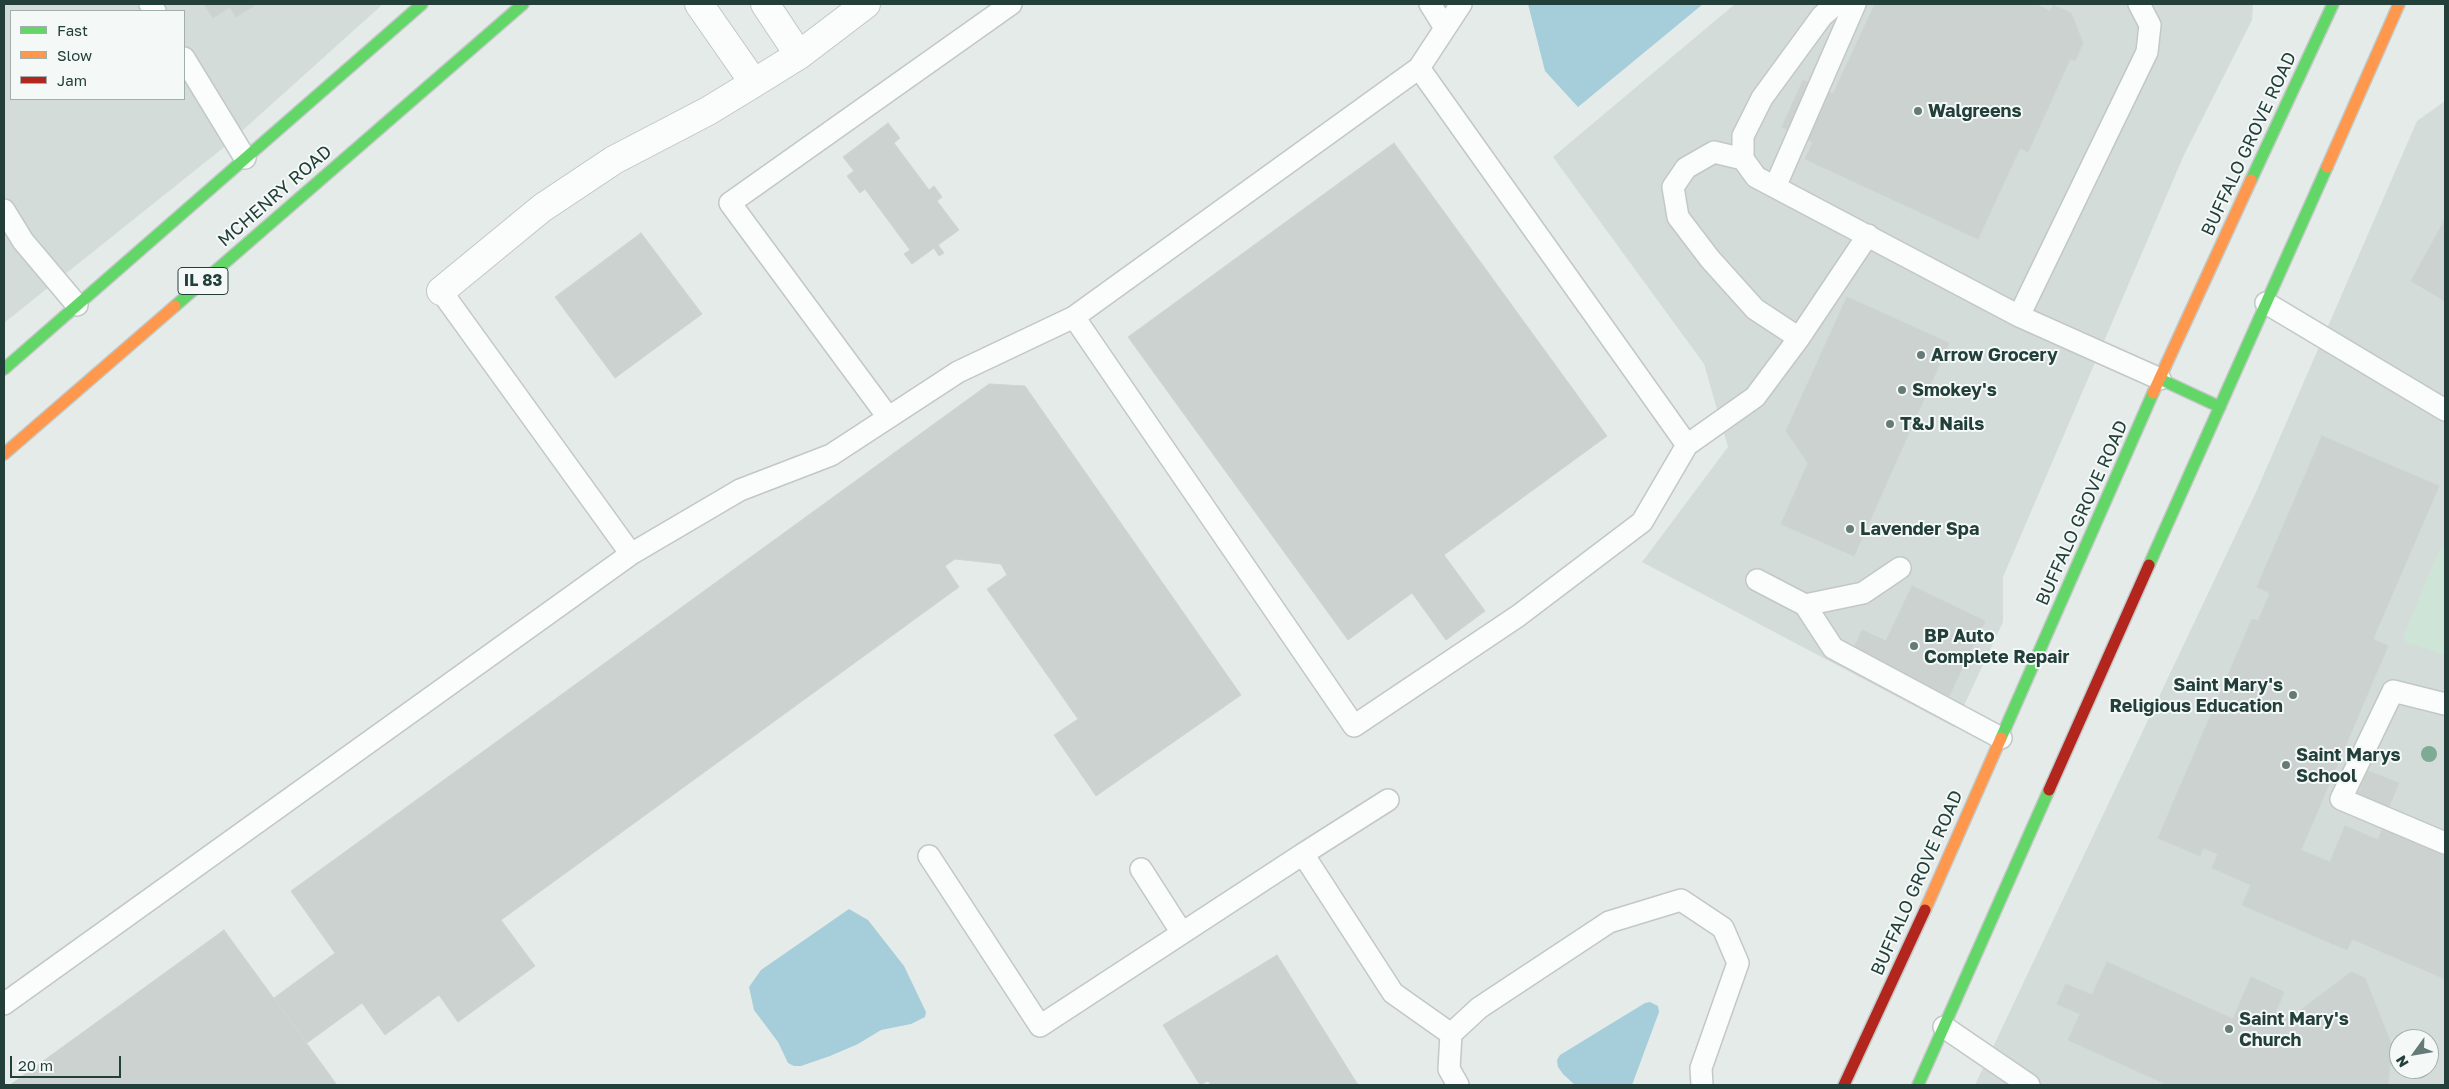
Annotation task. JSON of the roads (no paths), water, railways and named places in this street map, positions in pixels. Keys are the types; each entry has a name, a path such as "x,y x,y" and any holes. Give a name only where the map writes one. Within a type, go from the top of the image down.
{"main road":[{"path":"4,369 422,4"},
{"name":"MCHENRY ROAD","path":"4,454 523,4"},
{"path":"1918,1085 2399,4"},
{"name":"BUFFALO GROVE ROAD","path":"1844,1085 1903,960 2160,379 2331,7"},
{"path":"2160,379 2220,407"}],"street":[{"path":"699,4 754,83"},
{"path":"765,4 799,55"},
{"path":"441,291 542,208 614,160 708,111 799,55 866,4"}],"lane":[{"path":"888,418 730,204 1011,4"},
{"path":"1430,4 1445,28"},
{"path":"4,1004 630,554 740,490 831,455 958,372 1074,317 1420,68 1461,4"},
{"path":"1836,4 1822,16 1762,98 1743,136 1743,159 1756,177 2020,316 2160,379"},
{"path":"1776,187 1855,4"},
{"path":"2020,316 2147,52 2150,25 2139,4"},
{"path":"185,60 245,158"},
{"path":"1420,68 1687,445"},
{"path":"1743,159 1714,152 1686,168 1673,187 1678,217 1710,259 1755,309 1799,338"},
{"path":"4,210 23,241 77,305"},
{"path":"1074,317 1354,726 1518,616 1642,522 1687,445 1755,397 1799,338 1868,235"},
{"path":"441,291 630,554"},
{"path":"2266,303 2445,410"},
{"path":"1805,605 1863,593 1900,568"},
{"path":"1757,580 1805,605 1833,648 2001,738"},
{"path":"2445,704 2393,690 2341,798 2445,843"},
{"path":"929,856 1040,1026 1388,800"},
{"path":"1303,854 1393,993 1451,1034"},
{"path":"1141,869 1182,933"},
{"path":"1458,1085 1449,1069 1451,1034 1479,1008 1609,922 1681,900 1723,928 1738,963 1700,1068 1702,1085"},
{"path":"1944,1027 2029,1085"}],"water":[{"path":"1528,4 1703,4 1578,107 1545,71"},
{"path":"849,909 868,920 904,966 926,1012 925,1017 911,1024 881,1030 858,1044 830,1056 801,1066 794,1066 788,1063 778,1042 754,1010 749,987 761,970"},
{"path":"1650,1002 1658,1006 1659,1012 1632,1085 1575,1085 1563,1074 1558,1067 1557,1060 1560,1055 1645,1003"}],"place":[{"name":"Walgreens","path":"1918,111"},
{"name":"Arrow Grocery","path":"1921,355"},
{"name":"Smokey's","path":"1902,390"},
{"name":"T&J Nails","path":"1890,424"},
{"name":"Lavender Spa","path":"1850,529"},
{"name":"BP Auto Complete Repair","path":"1914,646"},
{"name":"Saint Mary's Religious Education","path":"2293,695"},
{"name":"Saint Marys School","path":"2286,765"},
{"name":"Saint Mary's Church","path":"2229,1029"}]}
